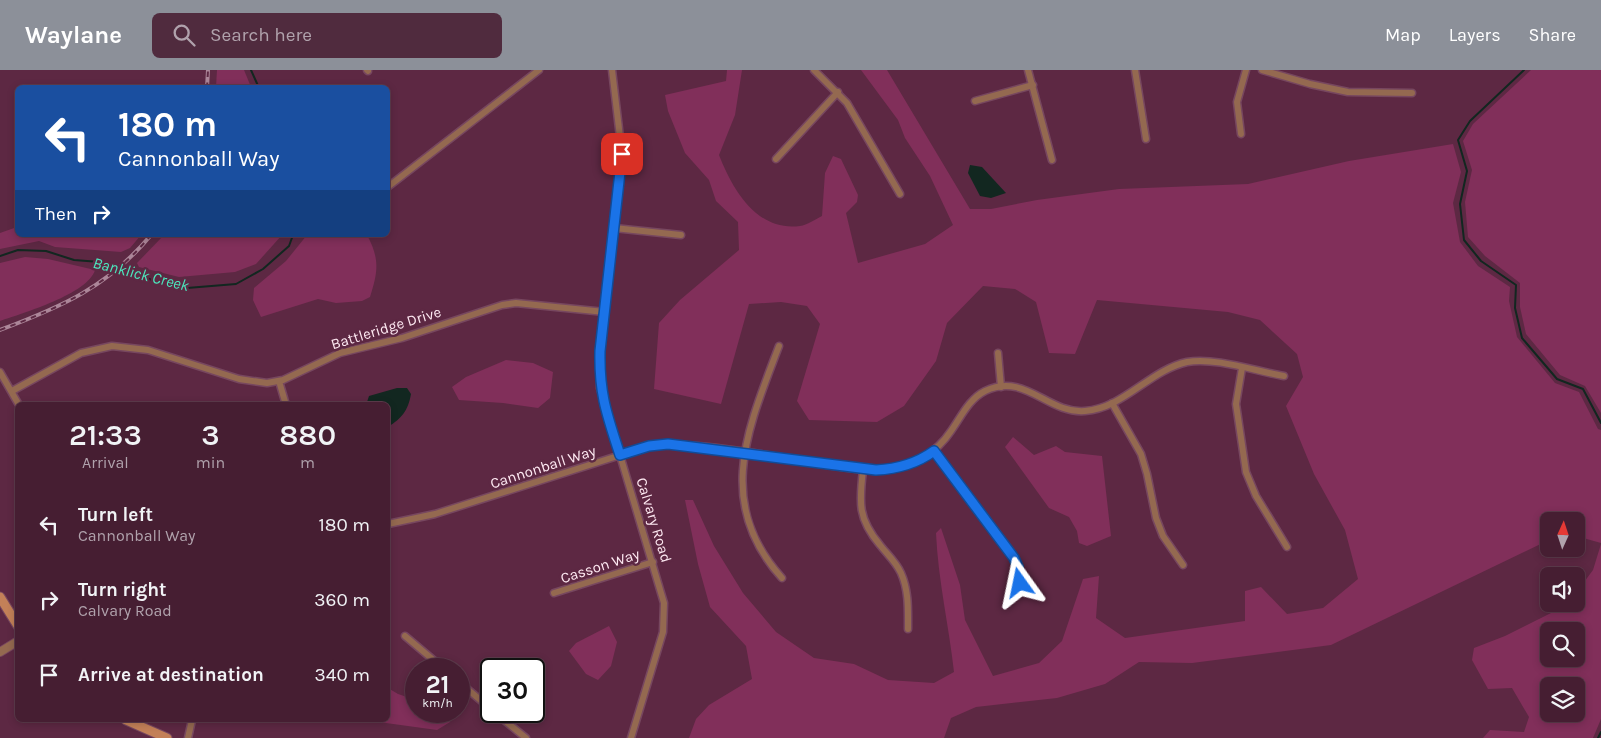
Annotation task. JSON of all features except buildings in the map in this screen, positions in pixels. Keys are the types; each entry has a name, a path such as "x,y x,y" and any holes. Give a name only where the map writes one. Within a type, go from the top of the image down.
{"main road":[{"path":"0,597 15,621"},
{"path":"131,722 167,738"}],"street":[{"path":"390,185 539,70"},
{"name":"Calvary Road","path":"612,70 622,154 600,351 600,388 664,603 663,632 631,738"},
{"path":"814,70 838,92 858,119 900,194"},
{"path":"1028,70 1052,160"},
{"path":"1135,70 1146,140"},
{"path":"1241,134 1237,102 1246,70"},
{"path":"1262,70 1310,84 1348,92 1412,93"},
{"path":"975,101 1033,85"},
{"path":"776,159 838,92"},
{"path":"614,228 681,235"},
{"name":"Battleridge Drive","path":"12,391 81,353 112,346 148,350 254,383 279,381 340,353 402,338 502,305 516,303 605,312"},
{"path":"778,346 750,421 741,478 745,508 758,547 782,578"},
{"path":"998,353 1001,387"},
{"name":"Cannonball Way","path":"390,524 435,514 649,446 668,444 863,470 898,468 920,460 934,451 976,397 989,390 1001,387 1026,388 1065,409 1087,410 1112,403 1170,368 1186,362 1213,362 1284,376"},
{"path":"1242,368 1236,404 1246,472 1256,496 1287,547"},
{"path":"0,372 18,402"},
{"path":"279,381 285,402"},
{"path":"1112,403 1141,454 1148,474 1156,518 1163,536 1183,565"},
{"path":"934,451 1014,558 1020,577 1015,596"},
{"path":"863,470 860,497 863,518 872,535 898,566 902,575 907,595 908,629"},
{"name":"Casson Way","path":"554,593 653,562"},
{"path":"405,636 431,658"},
{"path":"0,652 15,643"},
{"path":"470,691 480,700"},
{"path":"188,738 192,722"},
{"path":"508,723 526,738"}],"shaded area":[{"path":"217,70 244,70 250,85 216,85"},
{"path":"727,70 742,70 735,115 719,155 739,194 758,215 771,222 784,226 803,225 822,216 825,173 833,156 841,159 858,195 857,202 846,213 858,263 925,244 953,225 930,176 905,138 898,120 861,70 887,70 970,209 991,209 1037,200 1119,189 1248,184 1349,161 1453,144 1461,172 1453,203 1460,242 1478,266 1510,287 1509,301 1517,337 1555,383 1579,392 1598,429 1601,430 1601,543 1585,539 1585,512 1540,512 1540,544 1331,645 1192,663 1139,662 1105,684 1057,698 976,707 951,718 944,738 689,738 696,719 709,705 752,679 746,646 710,607 698,564 685,500 693,500 714,546 743,593 776,632 814,658 854,664 888,680 934,683 954,672 937,551 936,533 941,528 960,585 965,620 993,676 1039,663 1062,641 1083,579 1099,576 1096,618 1125,638 1245,621 1245,591 1261,587 1287,614 1323,608 1358,579 1345,530 1314,474 1286,406 1303,377 1297,354 1260,320 1228,312 1097,300 1075,354 1049,353 1036,302 1015,289 983,286 947,323 936,361 904,406 877,422 809,420 797,401 820,324 807,306 781,302 749,304 721,404 654,389 659,323 680,300 739,250 738,222 716,201 709,180 685,153 668,111 665,95 726,81"},
{"path":"1531,70 1601,70 1601,413 1585,386 1560,375 1526,334 1520,307 1520,283 1485,256 1468,237 1465,202 1472,170 1463,141 1473,124"},
{"path":"970,165 982,167 1006,193 991,198 980,196 968,173"},
{"path":"15,228 15,237 139,237 130,248 121,252 55,247 39,241 0,249 0,233"},
{"path":"162,237 280,237 256,264 235,272 179,277 139,267 137,263"},
{"path":"305,237 368,237 376,259 375,280 370,297 362,301 336,303 318,299 261,317 253,300 254,288 286,261"},
{"path":"25,257 48,259 95,270 90,279 68,295 54,302 0,321 0,263"},
{"path":"506,360 533,363 553,372 550,398 538,408 459,400 452,387 466,377"},
{"path":"397,388 407,388 411,394 404,414 390,425 390,402 367,402 369,396"},
{"path":"1013,437 1034,455 1056,446 1065,452 1102,456 1111,536 1087,546 1079,543 1077,531 1069,517 1049,508 1005,447"},
{"path":"1601,544 1601,719 1593,738 1483,738 1490,730 1524,732 1529,717 1512,688 1488,689 1472,660 1474,648 1505,636 1553,612 1585,612 1585,581 1593,570"},
{"path":"609,626 617,642 611,666 598,680 586,674 569,651 576,643"},
{"path":"390,689 405,696 405,723 448,723 437,730 379,722 390,722"}],"waterway":[{"name":"Banklick Creek","path":"251,70 258,85"},
{"path":"1524,70 1470,121 1458,140 1467,171 1460,204 1464,240 1481,261 1516,285 1515,308 1522,338 1557,379 1583,389 1601,423"},
{"name":"Banklick Creek","path":"0,256 18,250 46,251 74,260 100,262 158,282 187,288 236,284 263,269 289,246 292,237"},
{"path":"1598,738 1601,732"}],"railway":[{"path":"207,85 208,70"},
{"path":"0,330 63,304 100,282 118,269 149,237"}],"route":[{"path":"622,154 600,351 599,377 603,402 620,455 649,446 668,444 863,470 876,470 898,468 920,460 934,451 1014,558 1018,567 1020,583"}]}
